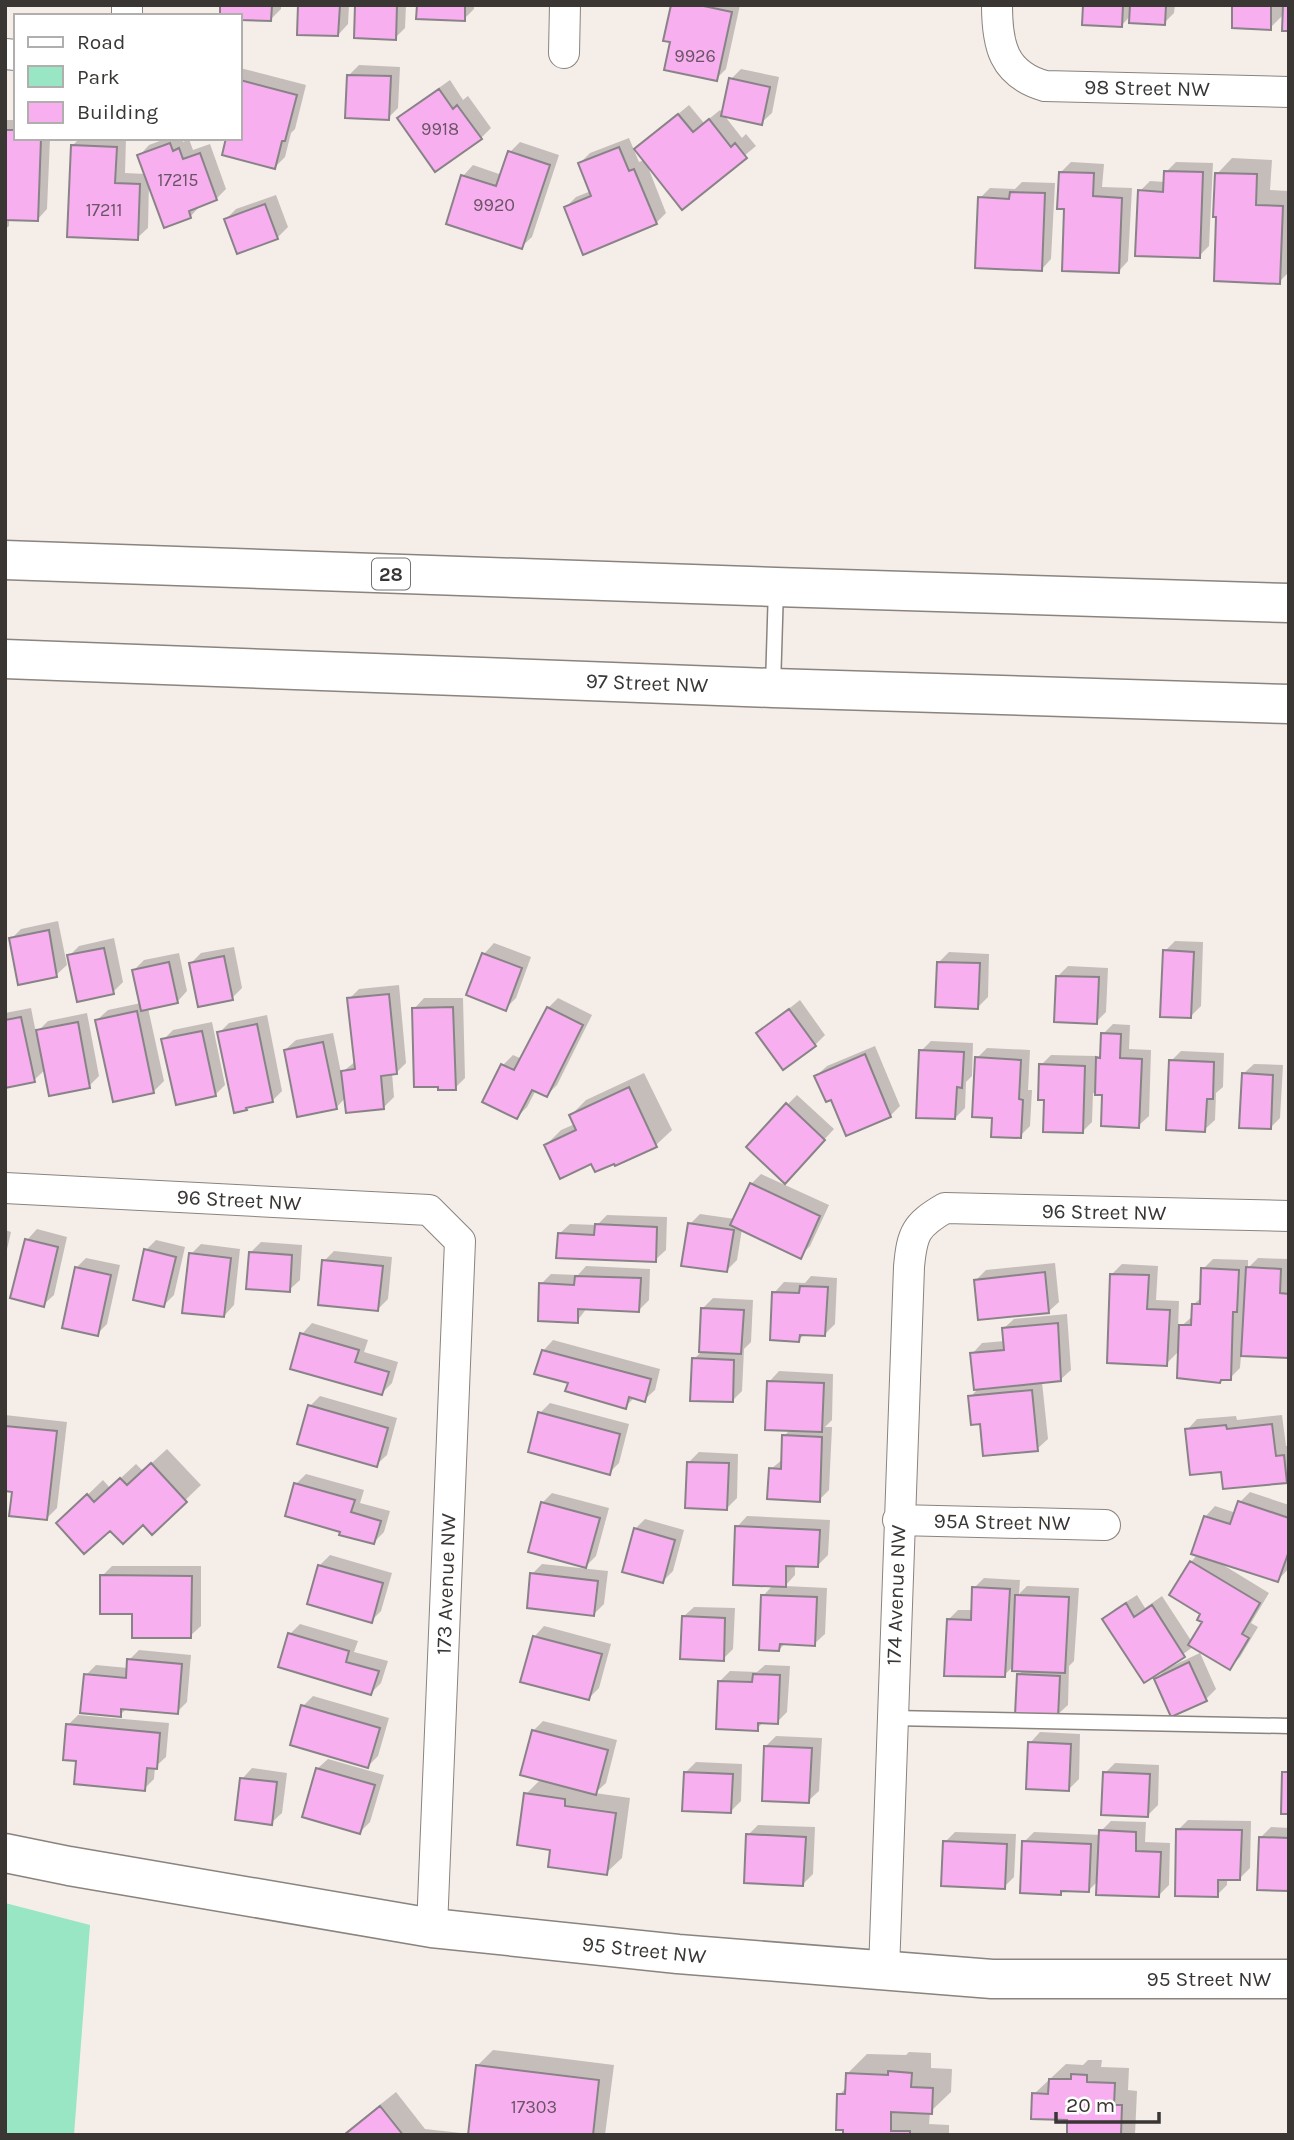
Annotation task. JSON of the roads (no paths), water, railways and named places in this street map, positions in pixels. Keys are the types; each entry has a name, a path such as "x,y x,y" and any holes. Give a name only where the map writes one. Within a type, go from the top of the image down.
{"main road":[{"name":"28","path":"5,560 776,587"},
{"path":"776,587 1289,603"},
{"name":"97 Street NW","path":"5,659 1289,704"},
{"name":"95 Street NW","path":"5,1853 432,1928 678,1954 992,1979 1289,1979"}],"street":[{"path":"564,53 565,5"},
{"name":"98 Street NW","path":"997,5 999,44 1012,67 1026,80 1045,86 1289,92"},
{"name":"96 Street NW","path":"5,1188 429,1210 460,1241"},
{"name":"96 Street NW","path":"923,1222 945,1208 1289,1216"},
{"name":"174 Avenue NW","path":"884,1971 898,1520 910,1255 911,1244 923,1222"},
{"name":"173 Avenue NW","path":"432,1928 460,1241"},
{"name":"95A Street NW","path":"898,1520 1105,1525"}],"lane":[{"path":"773,688 776,587"},
{"path":"892,1718 1289,1726"}]}
